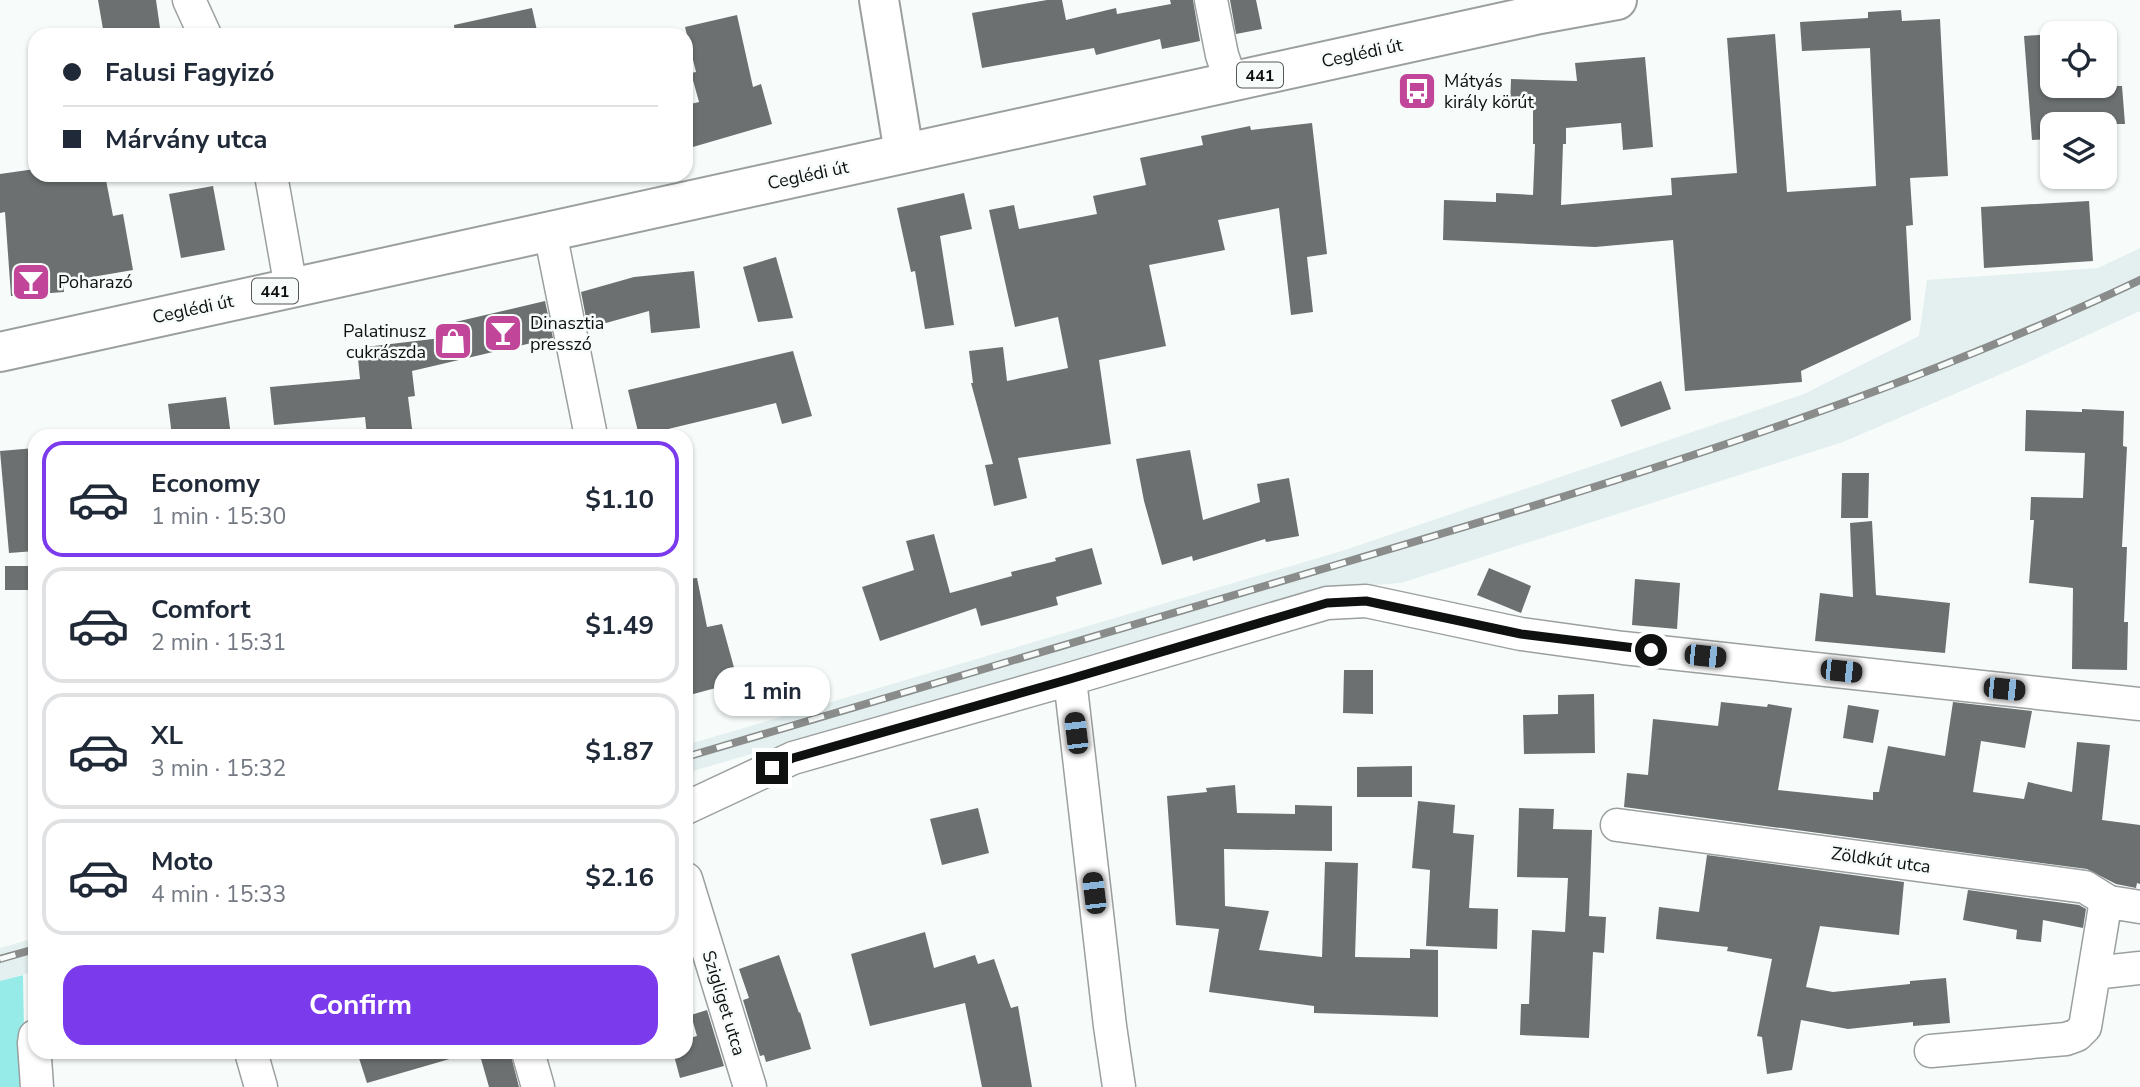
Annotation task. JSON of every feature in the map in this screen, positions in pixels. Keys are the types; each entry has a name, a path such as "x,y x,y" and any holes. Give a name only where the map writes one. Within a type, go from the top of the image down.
{"main road":[{"path":"879,0 904,153"},
{"name":"Ceglédi út","path":"0,352 980,138 1539,7 1617,0"}],"street":[{"path":"189,0 202,28"},
{"path":"1211,0 1222,55 1231,81"},
{"path":"272,182 291,288"},
{"path":"550,232 590,429"},
{"path":"693,805 793,758 1327,603 1366,601 1521,634 1623,648 2140,704"},
{"path":"1070,679 1118,1087"},
{"name":"Zöldkút utca","path":"1617,825 2085,887 2106,900 2140,906"},
{"path":"1931,1051 2066,1040 2077,1035 2085,1027 2106,900"},
{"name":"Szigliget utca","path":"693,902 750,1087"},
{"path":"2094,973 2140,968"},
{"path":"35,1059 37,1087"},
{"path":"253,1059 261,1087"},
{"path":"530,1059 538,1087"}],"shaded area":[{"path":"2140,248 2140,311 1843,442 1401,583 1320,589 693,771 693,743 1345,550 1804,394 1919,336 1927,280 2098,268"},
{"path":"28,940 28,973 0,981 0,948"},
{"path":"23,975 25,1087 0,1087 0,981"}],"building":[{"path":"98,0 156,0 160,28 103,28"},
{"path":"1047,0 1062,0 1066,20 1116,8 1117,14 1171,4 1170,0 1193,0 1200,41 1162,49 1160,39 1096,55 1094,48 982,68 972,13"},
{"path":"1230,0 1256,0 1262,29 1236,34"},
{"path":"532,8 536,28 454,28 454,25"},
{"path":"1901,10 1902,21 1940,19 1948,176 1910,178 1913,225 1906,226 1911,320 1801,371 1802,382 1685,391 1673,240 1595,247 1443,240 1444,200 1496,202 1496,193 1533,195 1533,108 1510,107 1511,79 1577,81 1575,63 1645,57 1653,147 1623,150 1621,123 1566,128 1561,205 1672,195 1671,178 1737,173 1727,38 1775,34 1787,192 1876,186 1870,48 1802,51 1800,22 1868,18 1868,12"},
{"path":"737,15 753,87 761,84 772,124 693,147 693,103 699,102 693,80 693,73 696,72 693,60 693,28 685,27"},
{"path":"2040,35 2040,98 2117,98 2117,86 2122,86 2125,124 2117,124 2117,112 2040,112 2040,140 2032,140 2024,36"},
{"path":"1312,123 1327,254 1307,257 1313,312 1291,315 1279,208 1218,220 1225,250 1149,265 1166,346 1099,360 1111,444 1018,458 1027,498 994,506 985,465 993,464 971,383 969,351 1003,347 1007,381 1068,368 1058,317 1015,327 989,210 1014,205 1019,229 1097,214 1093,196 1146,185 1140,158 1203,145 1201,136 1250,126 1251,130"},
{"path":"28,170 28,182 106,182 113,216 123,214 133,270 63,282 64,292 11,296 5,212 0,213 0,174"},
{"path":"213,186 225,250 181,258 169,194"},
{"path":"964,193 972,229 940,236 954,325 925,329 915,271 911,272 897,208"},
{"path":"2089,201 2093,261 1984,268 1981,207"},
{"path":"776,257 793,318 758,322 743,267"},
{"path":"694,271 700,328 651,333 649,311 588,328 581,292 634,277"},
{"path":"545,301 553,338 412,371 415,396 408,397 412,429 366,429 365,417 274,425 270,387 360,379 357,348 441,338 438,326"},
{"path":"793,351 812,416 782,424 776,403 668,429 637,429 628,390"},
{"path":"1661,381 1671,409 1621,427 1611,400"},
{"path":"226,397 230,429 171,429 168,404"},
{"path":"2082,409 2124,411 2123,446 2127,447 2122,547 2127,547 2124,622 2128,622 2127,670 2072,669 2073,588 2029,583 2034,520 2030,520 2031,497 2083,498 2085,453 2025,451 2026,410 2082,412"},
{"path":"28,449 28,552 9,553 0,451"},
{"path":"1190,450 1203,520 1260,502 1257,484 1289,478 1299,536 1266,542 1265,539 1193,561 1192,556 1162,565 1144,501 1136,459"},
{"path":"1842,473 1869,473 1868,518 1841,518"},
{"path":"1872,521 1876,595 1950,603 1945,653 1815,641 1820,593 1853,597 1850,523"},
{"path":"934,534 950,593 1012,576 1011,572 1056,561 1055,558 1092,548 1102,584 1056,597 1058,605 981,626 976,608 880,641 862,587 914,570 906,541"},
{"path":"5,566 28,566 28,590 5,590"},
{"path":"1489,568 1531,586 1521,613 1477,595"},
{"path":"693,578 697,578 707,627 722,624 738,682 693,694"},
{"path":"1635,579 1680,583 1677,629 1632,625"},
{"path":"1344,670 1373,670 1373,714 1343,713"},
{"path":"1594,694 1595,753 1524,754 1523,715 1558,714 1558,695"},
{"path":"1721,702 1792,708 1778,790 1873,800 1873,792 1879,792 1888,746 1945,756 1953,702 2032,711 2025,748 1981,741 1973,792 2024,799 2028,782 2072,792 2077,742 2110,745 2102,820 2140,825 2140,884 2137,883 2136,888 2116,884 2087,869 1624,807 1627,773 1648,775 1653,719 1718,726"},
{"path":"1848,705 1879,710 1873,743 1843,738"},
{"path":"1412,766 1412,797 1357,797 1357,767"},
{"path":"1235,785 1237,813 1295,814 1295,805 1332,806 1332,851 1224,849 1225,906 1269,911 1259,950 1322,957 1325,862 1358,863 1355,957 1410,958 1410,949 1438,950 1438,1017 1314,1013 1314,1006 1209,992 1219,929 1176,925 1167,796 1207,792 1206,788"},
{"path":"1418,801 1455,805 1453,833 1474,835 1469,908 1498,909 1497,949 1426,946 1430,870 1412,868"},
{"path":"978,808 989,853 942,865 930,819"},
{"path":"1519,808 1554,809 1553,829 1592,830 1589,916 1606,917 1604,953 1593,952 1589,1038 1520,1035 1521,1004 1529,1004 1532,930 1565,932 1568,878 1517,877"},
{"path":"1707,855 1904,882 1899,935 1820,926 1806,987 1833,992 1946,978 1950,1023 1913,1026 1913,1022 1848,1029 1801,1020 1792,1070 1767,1074 1762,1037 1757,1036 1772,959 1727,951 1728,947 1656,939 1659,907 1699,912"},
{"path":"1968,890 2079,905 2086,909 2083,928 2043,920 2041,942 2016,939 2017,930 1963,920"},
{"path":"925,932 934,968 975,955 978,964 994,959 1011,1008 1018,1006 1032,1087 982,1087 965,1003 870,1026 851,954"},
{"path":"779,955 811,1049 766,1062 764,1055 760,1056 743,1000 749,998 739,969"},
{"path":"707,1010 724,1066 680,1078 675,1059 693,1059 693,1037 697,1036 693,1014"},
{"path":"359,1059 450,1059 367,1083"},
{"path":"481,1059 512,1059 519,1087 489,1087"}],"railway":[{"path":"693,755 1642,472 1844,403 1944,365 2140,280"},
{"path":"0,959 28,951"}],"place":[{"name":"Mátyás király körút","path":"1417,91"},
{"name":"Poharazó","path":"31,282"},
{"name":"Dinasztia presszó","path":"503,333"},
{"name":"Palatinusz cukrászda","path":"453,341"}],"route":[{"path":"772,768 793,758 1327,603 1366,601 1521,634 1651,650"}]}
